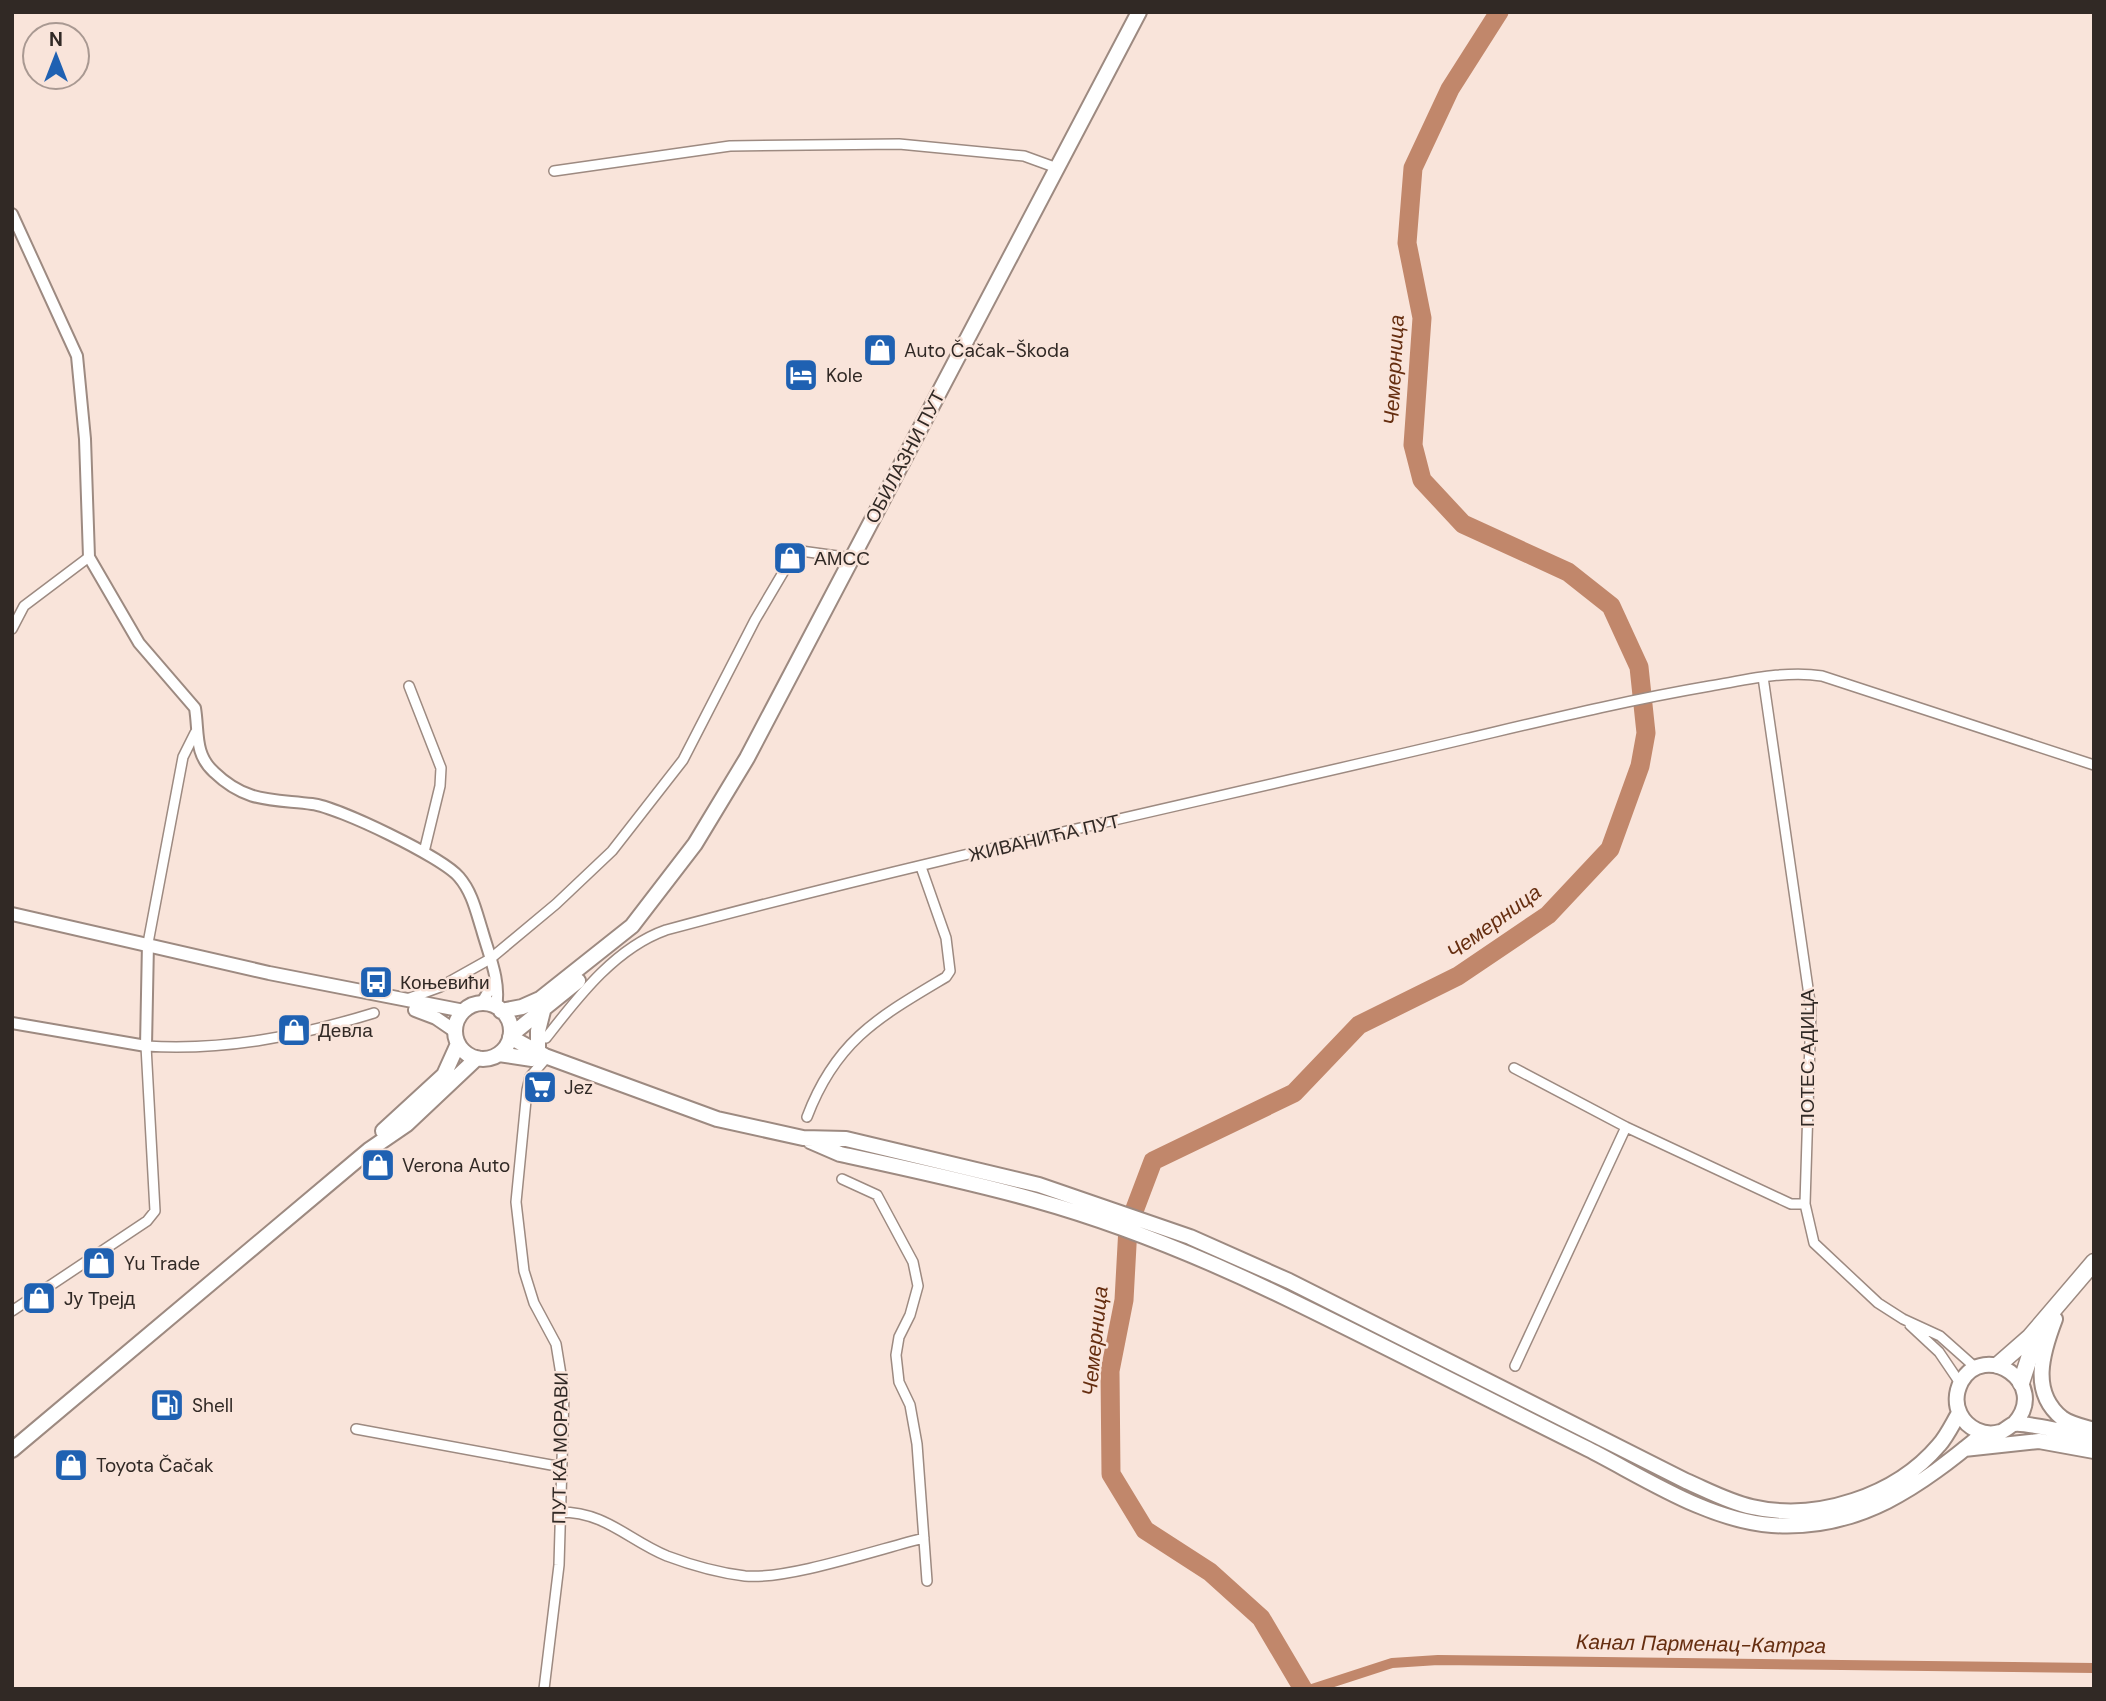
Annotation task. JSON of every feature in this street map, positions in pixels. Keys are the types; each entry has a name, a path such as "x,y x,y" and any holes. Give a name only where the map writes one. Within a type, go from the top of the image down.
{"highway":[{"path":"1998,1365 2030,1337 2094,1262"},
{"path":"2021,1383 2033,1346 2094,1275"}],"main road":[{"name":"ОБИЛАЗНИ ПУТ","path":"632,935 712,818 1139,12"},
{"path":"12,914 148,943 269,973 284,980 403,1003 464,1011 481,1004 499,1009 522,1007 540,999 632,935"},
{"path":"499,1054 510,1036 632,935"},
{"path":"403,1003 426,1013 457,1037 467,1054 477,1058 499,1054 532,1059 543,1055"},
{"path":"499,1009 509,1020 510,1036"},
{"path":"369,1150 375,1139 444,1075 464,1011"},
{"path":"543,1011 538,1031 543,1055"},
{"path":"510,1036 543,1055 717,1119 803,1138 840,1154 1037,1200 1189,1253 1284,1297 1679,1495 1749,1522 1799,1525 1849,1516 1921,1484 1984,1433"},
{"path":"12,1450 369,1150 407,1124 477,1058"},
{"path":"803,1138 846,1139 1039,1185 1190,1237 1289,1281 1686,1481 1751,1507 1809,1510 1853,1501 1880,1491 1913,1469 1939,1445 1959,1413"},
{"path":"2055,1320 2042,1370 2045,1398 2063,1419 2094,1430"},
{"path":"2025,1408 2014,1424 2000,1432 1984,1433 1969,1426 1959,1413 1956,1397 1960,1383 1976,1368 1998,1365 2011,1371 2021,1383 2025,1408 2040,1421 2067,1433"},
{"path":"2014,1424 2094,1438"},
{"path":"1964,1449 2039,1441 2094,1451"}],"street":[{"path":"554,171 730,146 899,144 1024,156 1057,168"},
{"path":"12,214 77,356 85,439 89,557 139,643 195,708 195,733 202,758 213,772 253,798 327,807 424,852 457,874 469,890 498,989 499,1009"},
{"path":"403,1003 450,982 490,959 593,872 683,760 755,620 793,555 801,551 852,558"},
{"path":"12,629 24,606 89,557"},
{"path":"1763,677 1805,674 1822,676 2094,765"},
{"name":"ЖИВАНИЋА ПУТ","path":"546,1038 632,935 666,930 921,867 1582,712 1763,677"},
{"name":"ПОТЕС АДИЦА","path":"1763,677 1811,1009 1805,1204 1814,1244 1854,1283 1903,1319"},
{"path":"409,686 440,768 440,786 424,852"},
{"path":"12,1311 147,1220 155,1211 146,1046 148,943 183,757 195,733"},
{"path":"807,1117 817,1090 834,1063 874,1021 946,977 950,971 946,938 921,867"},
{"path":"481,1004 494,982"},
{"path":"12,1023 146,1046 223,1047 286,1036 374,1013"},
{"name":"ПУТ КА МОРАВИ","path":"543,1055 530,1077 527,1090 516,1202 524,1271 534,1303 556,1344 563,1370 559,1565 544,1689"},
{"path":"1514,1068 1626,1127 1791,1204 1805,1204"},
{"path":"1515,1366 1626,1127"},
{"path":"842,1179 877,1195 913,1262 918,1286 910,1315 899,1337 896,1355 899,1382 910,1405 917,1444 927,1581"},
{"path":"1903,1319 1940,1336 1976,1368"},
{"path":"1903,1319 1939,1352 1960,1383"},
{"path":"356,1429 562,1467"},
{"path":"560,1512 579,1512 604,1519 649,1548 671,1557 747,1576 818,1565 924,1538"}],"waterway":[{"name":"Чемерница","path":"1303,1689 1261,1618 1210,1572 1145,1530 1111,1474 1110,1371 1124,1300 1128,1227 1153,1161 1294,1093 1359,1025 1458,976 1548,915 1610,849 1640,766 1646,733 1639,667 1611,606 1568,572 1463,524 1422,480 1413,445 1422,318 1407,243 1413,168 1450,89 1499,12"},
{"name":"Канал Парменац-Катрга","path":"1312,1689 1392,1663 1438,1660 2094,1668"}],"place":[{"name":"Auto Čačak-Škoda","path":"880,350"},
{"name":"Kole","path":"801,375"},
{"name":"АМСС","path":"790,558"},
{"name":"Коњевићи","path":"376,982"},
{"name":"Девла","path":"294,1030"},
{"name":"Jez","path":"540,1087"},
{"name":"Verona Auto","path":"378,1165"},
{"name":"Yu Trade","path":"99,1263"},
{"name":"Ју Трејд","path":"39,1298"},
{"name":"Shell","path":"167,1405"},
{"name":"Toyota Čačak","path":"71,1465"}]}
